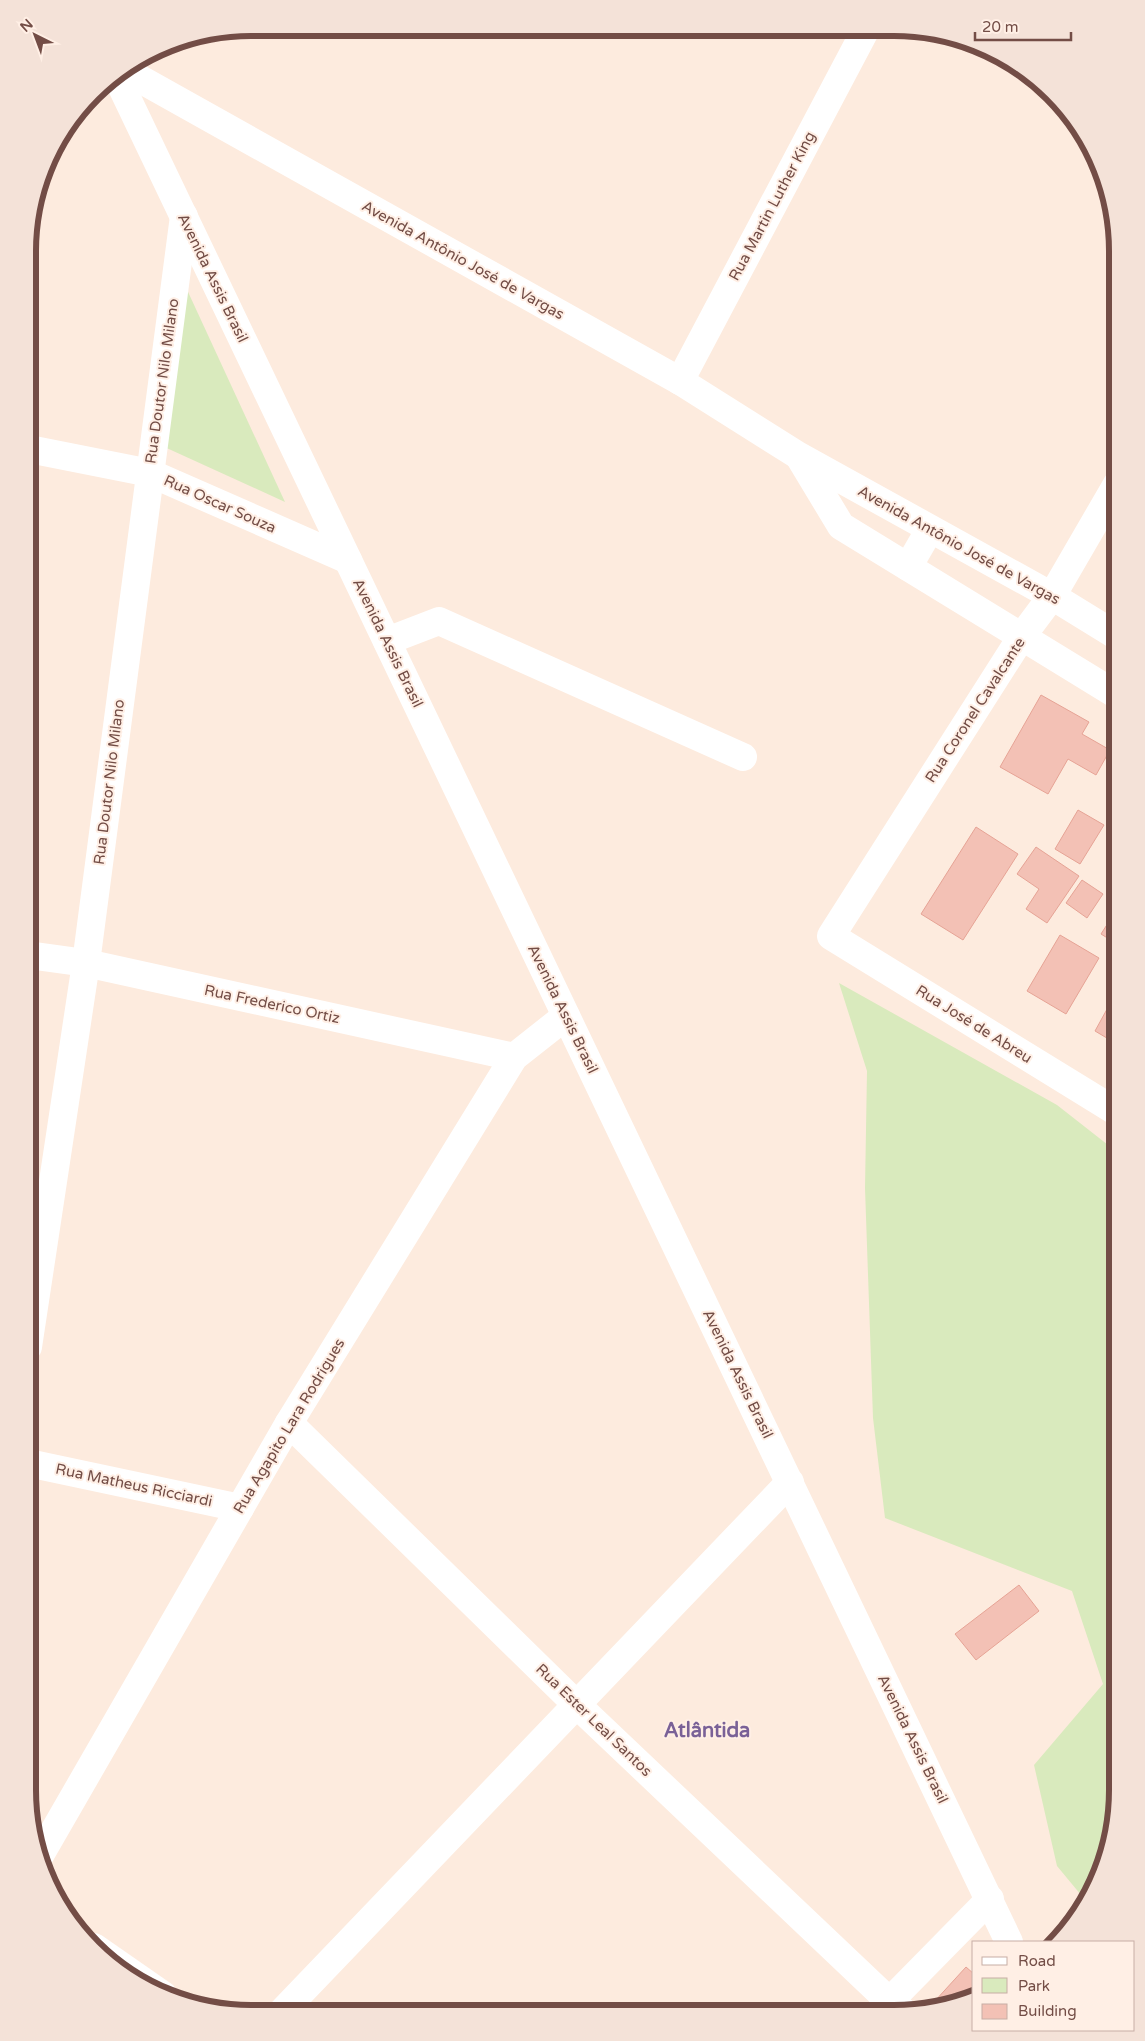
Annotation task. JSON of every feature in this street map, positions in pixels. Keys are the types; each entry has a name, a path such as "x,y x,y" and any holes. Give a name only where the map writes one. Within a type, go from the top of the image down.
{"street":[{"name":"Rua Martin Luther King","path":"680,381 862,36"},
{"name":"Avenida Antônio José de Vargas","path":"130,73 680,381 799,456 1052,596 1109,631"},
{"name":"Avenida Assis Brasil","path":"119,82 1009,1941"},
{"name":"Rua Doutor Nilo Milano","path":"36,1294 86,963 184,216"},
{"name":"Rua Oscar Souza","path":"36,450 150,473 348,560"},
{"name":"Avenida Antônio José de Vargas","path":"799,456 841,526 1109,690"},
{"name":"Rua Coronel Cavalcante","path":"831,936 1022,636 1052,596 1109,498"},
{"path":"908,567 930,529"},
{"path":"387,641 439,621 743,757"},
{"name":"Rua José de Abreu","path":"831,936 1109,1107"},
{"name":"Rua Frederico Ortiz","path":"36,956 86,963 514,1057"},
{"name":"Rua Agapito Lara Rodrigues","path":"44,1846 289,1423 514,1057 566,1016"},
{"name":"Rua Ester Leal Santos","path":"289,1423 886,2005"},
{"name":"Rua Matheus Ricciardi","path":"36,1465 240,1508"},
{"path":"289,2005 790,1482"},
{"path":"894,2005 990,1899"}],"green space":[{"path":"183,281 285,502 160,445"},
{"path":"839,983 1057,1105 1109,1146 1109,1790 1105,1832 1097,1859 1081,1895 1057,1866 1034,1765 1103,1684 1072,1591 885,1518 873,1418 865,1188 867,1071"}],"building":[{"path":"1041,695 1089,722 1082,734 1109,749 1096,775 1068,759 1048,794 1000,767"},
{"path":"1078,810 1104,825 1080,864 1055,849"},
{"path":"976,827 1018,854 963,940 921,914"},
{"path":"1036,847 1079,876 1047,923 1026,909 1039,889 1017,874"},
{"path":"1082,880 1103,894 1087,918 1066,903"},
{"path":"1109,922 1109,939 1101,934"},
{"path":"1060,935 1099,958 1066,1014 1027,991"},
{"path":"1109,1006 1109,1039 1095,1031"},
{"path":"1019,1585 1039,1611 976,1660 955,1634"},
{"path":"966,1967 972,1972 972,1990 935,2001"}],"district":[{"name":"Atlântida","path":"707,1731"}]}
